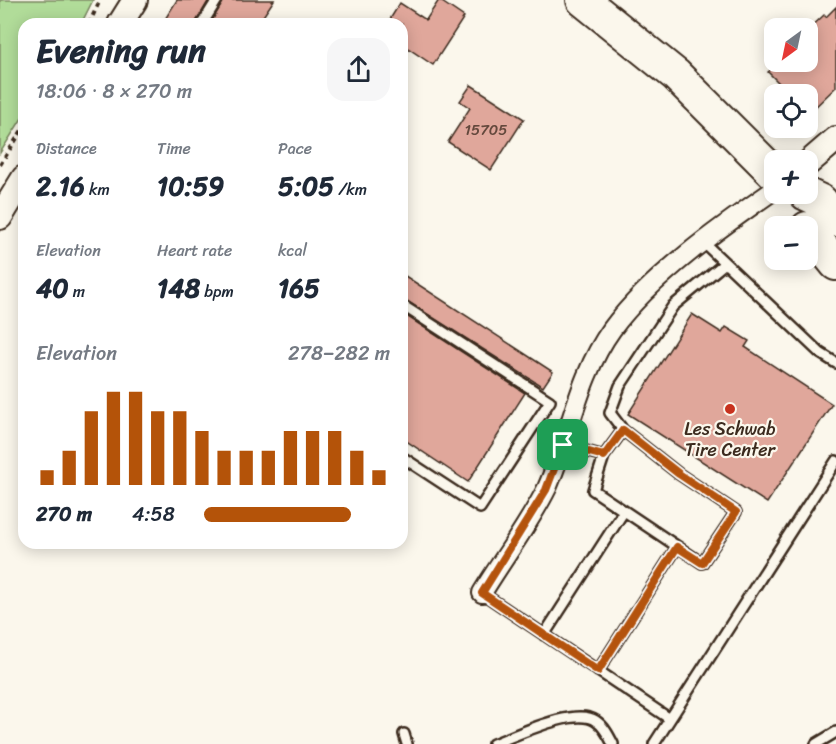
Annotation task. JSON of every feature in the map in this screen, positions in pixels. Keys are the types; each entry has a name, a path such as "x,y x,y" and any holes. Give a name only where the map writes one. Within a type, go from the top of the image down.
{"highway":[{"path":"583,0 676,75 764,163"},
{"path":"818,200 836,220"},
{"path":"818,242 836,264"}],"street":[{"path":"124,18 135,0"},
{"path":"818,155 836,139"},
{"path":"0,217 18,188"},
{"path":"482,593 546,490 576,403 592,364 612,329 655,282 764,198"}],"lane":[{"path":"206,18 217,0"},
{"path":"704,243 820,353 836,363"},
{"path":"623,430 604,456 593,490 702,563 736,512 679,474 623,430 610,413 620,386 673,306 725,263"},
{"path":"408,309 550,401 480,508 408,461"},
{"path":"563,445 604,456"},
{"path":"654,744 836,461"},
{"path":"544,634 624,511"},
{"path":"598,671 677,547"},
{"path":"482,593 670,720"},
{"path":"493,744 568,717 581,716 596,720 608,733 612,744"},
{"path":"816,744 836,732"},
{"path":"404,734 408,744"}],"path":[{"path":"92,18 100,0"},
{"path":"0,165 18,137"}],"green space":[{"path":"0,0 93,0 84,18 18,18 18,124 0,153"}],"building":[{"path":"177,0 209,0 198,18 166,18"},
{"path":"224,0 274,0 262,18 214,18"},
{"path":"439,0 464,17 433,65 408,48 408,18 391,18 400,3 426,20"},
{"path":"836,7 836,87 818,104 818,84 780,84 768,72 818,72 818,21 824,15 826,17"},
{"path":"471,85 524,119 491,170 448,142 470,108 460,101"},
{"path":"408,278 553,372 543,387 408,302"},
{"name":"Les Schwab Tire Center","path":"692,314 722,333 726,327 749,341 745,347 832,404 767,503 628,414"},
{"path":"408,317 525,393 468,482 408,442"}],"place":[{"name":"Les Schwab Tire Center","path":"730,409"}],"route":[{"path":"623,430 679,474 736,512 702,563 677,547 598,671 482,593 546,490 563,445 604,456 623,430"}]}
